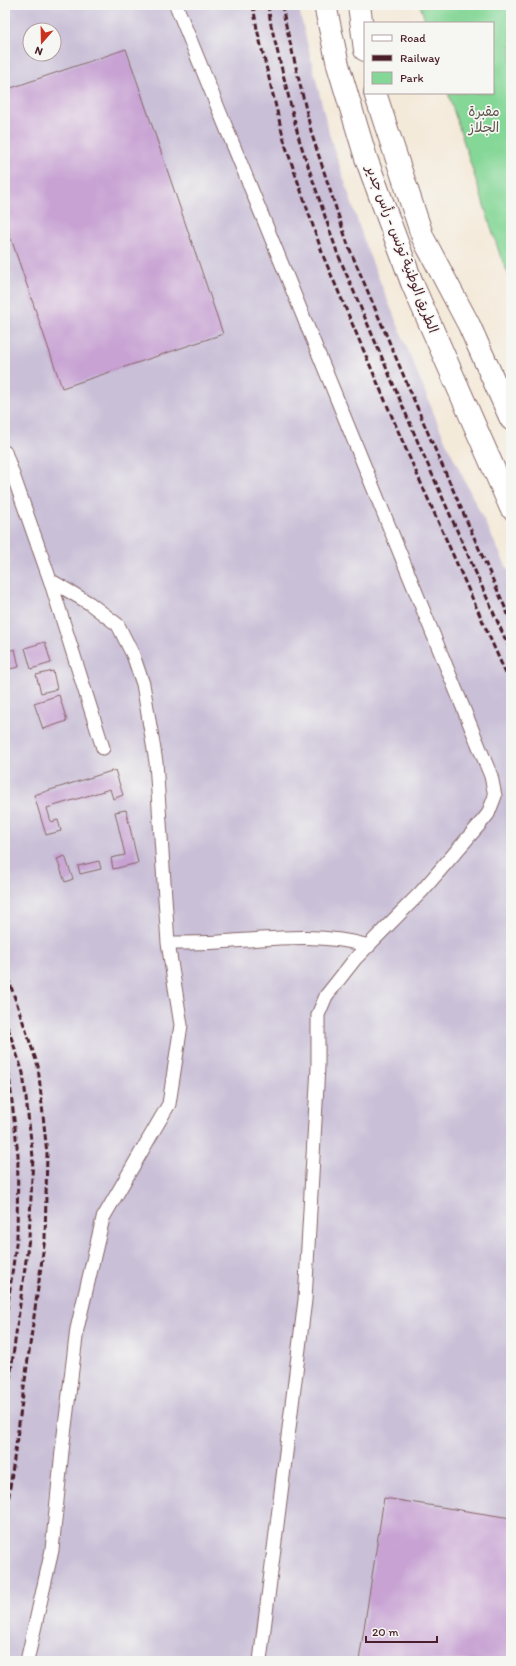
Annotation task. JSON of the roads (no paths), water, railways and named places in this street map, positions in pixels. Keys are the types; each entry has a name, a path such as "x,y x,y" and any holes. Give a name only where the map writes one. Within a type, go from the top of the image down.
{"main road":[{"name":"الطريق الوطنية تونس - رأس جدير","path":"325,5 338,65 366,158 412,283 511,508"},
{"path":"359,5 364,42"},
{"name":"الطريق الوطنية تونس - رأس جدير","path":"375,94 423,238 469,326 511,419"}],"lane":[{"path":"176,5 491,776 495,796 488,814 422,891 355,959 326,996 318,1014 318,1066 305,1300 260,1661"},
{"path":"5,452 50,580 103,748"},
{"path":"27,1661 52,1550 77,1329 103,1218 169,1104 181,1025 168,943 156,762 143,684 133,655 118,625 89,603 50,580"},
{"path":"168,943 217,942 308,936 350,941 369,946"}],"railway":[{"path":"253,5 257,29 285,144 324,258 408,454 511,685"},
{"path":"268,5 271,25 299,139 337,252 420,447 511,652"},
{"path":"282,5 312,135 348,245 431,440 511,621"},
{"path":"5,969 38,1066 47,1154 45,1238 5,1523"},
{"path":"5,1019 23,1073 33,1157 29,1238 5,1415"},
{"path":"5,1063 9,1075 18,1155 17,1237 5,1325"},
{"path":"5,1158 5,1173"}],"park label":[{"name":"مقبرة الجلاز","path":"484,120"}]}
